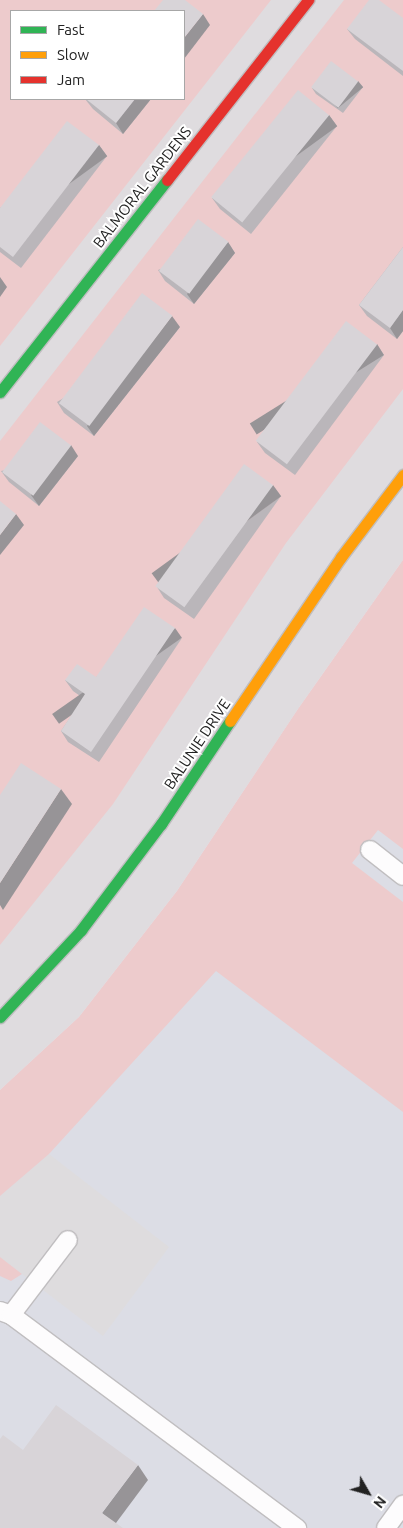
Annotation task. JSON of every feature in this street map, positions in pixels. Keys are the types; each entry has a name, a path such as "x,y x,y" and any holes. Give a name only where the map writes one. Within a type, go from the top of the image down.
{"street":[{"name":"BALMORAL GARDENS","path":"0,392 308,0"},
{"name":"BALUNIE DRIVE","path":"0,1016 81,930 161,824 341,557 403,475"}],"lane":[{"path":"370,850 403,876"},
{"path":"68,1240 5,1313 297,1528"},
{"path":"386,1528 403,1505"}],"shaded area":[{"path":"0,0 403,0 403,560 298,709 177,891 79,1017 0,1090"},
{"path":"0,0 271,0 0,346"},
{"path":"344,0 403,0 403,389 286,543 113,804 0,945 0,441"},
{"path":"403,560 403,1528 0,1528 0,1090 79,1017 177,891 298,709"},
{"path":"403,560 403,849 378,830 352,863 403,902 403,1112 216,971 49,1154 0,1196 0,1090 79,1017 177,891 298,709"},
{"path":"49,1154 169,1247 103,1336 0,1257 0,1196"},
{"path":"0,1257 22,1274 11,1281 0,1276"}],"building":[{"path":"163,0 185,0 203,14 185,37 185,10 155,10"},
{"path":"369,0 379,0 403,18 403,71 347,29"},
{"path":"331,61 358,81 338,108 311,87"},
{"path":"298,90 329,115 242,222 211,197"},
{"path":"87,100 134,100 116,123"},
{"path":"67,121 99,145 13,257 0,247 0,208"},
{"path":"198,219 228,242 189,294 159,271"},
{"path":"403,247 403,310 390,328 359,305"},
{"path":"142,293 172,316 89,426 59,403"},
{"path":"346,321 377,344 287,464 256,441"},
{"path":"40,422 71,445 33,496 2,472"},
{"path":"244,464 273,485 184,607 155,586"},
{"path":"0,501 16,514 0,535"},
{"path":"144,607 175,628 91,752 61,731 85,694 65,680 77,664 96,677"},
{"path":"21,763 61,789 0,883 0,795"},
{"path":"56,1405 138,1465 102,1513 123,1528 0,1528 0,1439 3,1435 23,1450"}],"traffic: fast":[{"path":"0,392 167,180"},
{"path":"0,1017 81,930 161,824 230,721"}],"traffic: slow":[{"path":"230,721 341,557 403,475"}],"traffic: jam":[{"path":"167,180 308,0"}]}
